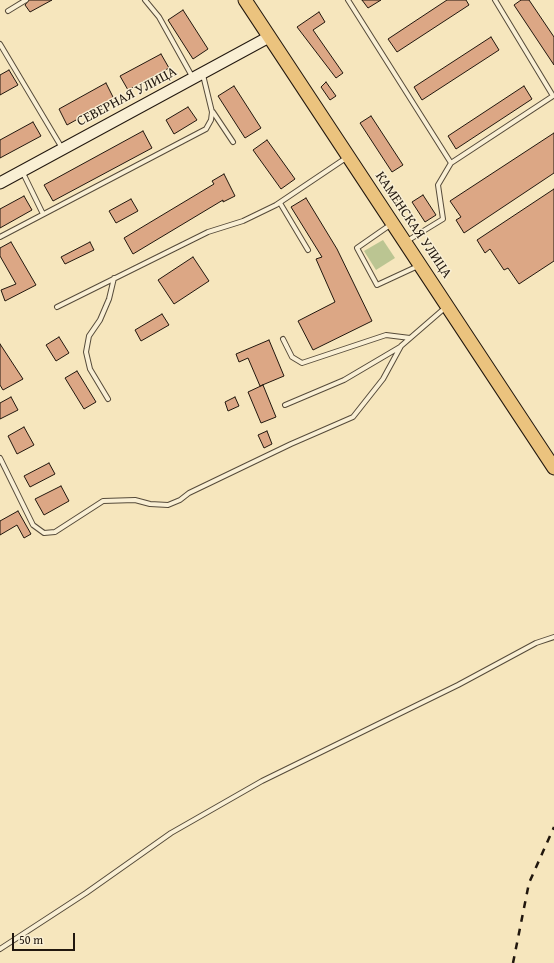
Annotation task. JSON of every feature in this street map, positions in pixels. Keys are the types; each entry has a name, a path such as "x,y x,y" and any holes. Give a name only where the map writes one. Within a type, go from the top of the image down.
{"main road":[{"name":"КАМЕНСКАЯ УЛИЦА","path":"245,0 554,468"}],"street":[{"name":"СЕВЕРНАЯ УЛИЦА","path":"0,182 269,37"}],"lane":[{"path":"8,11 26,0"},
{"path":"145,0 198,75 212,112 233,142"},
{"path":"348,0 451,163"},
{"path":"405,243 443,219 438,185 451,163 553,96 495,0"},
{"path":"0,46 62,149"},
{"path":"0,237 206,129 212,120 212,112"},
{"path":"57,307 208,232 243,221 280,203 348,157"},
{"path":"22,171 44,214"},
{"path":"280,203 308,250"},
{"path":"392,224 357,248 377,285 420,265"},
{"path":"108,399 90,369 86,352 89,336 100,320 109,299 114,278"},
{"path":"285,404 344,380 401,346 447,306"},
{"path":"283,339 292,357 302,363 386,335 410,338"},
{"path":"0,458 33,525 44,533 55,532 103,501 135,500 150,504 168,505 180,500 189,493 291,444 353,417 383,379 401,346"},
{"path":"0,949 86,893 170,833 262,781 458,685 536,643 554,637"}],"green space":[{"path":"383,240 395,258 376,270 364,251"}],"building":[{"path":"29,0 52,0 30,12 25,5"},
{"path":"362,0 381,0 368,8"},
{"path":"447,0 466,0 469,5 397,52 388,39"},
{"path":"521,0 529,0 554,37 554,65 514,5"},
{"path":"183,10 208,49 193,59 168,20"},
{"path":"319,12 325,22 313,30 343,73 336,78 297,27"},
{"path":"491,37 499,50 422,100 414,87"},
{"path":"161,54 169,68 128,90 120,76"},
{"path":"9,70 18,85 0,95 0,75"},
{"path":"326,82 336,96 330,100 321,87"},
{"path":"106,83 114,99 67,125 59,109"},
{"path":"234,86 261,128 245,138 218,96"},
{"path":"524,86 532,99 456,149 448,136"},
{"path":"188,107 197,120 174,134 166,120"},
{"path":"371,116 403,165 392,172 360,123"},
{"path":"33,122 41,136 0,158 0,140"},
{"path":"143,131 152,148 53,201 44,185"},
{"path":"554,133 554,173 464,233 456,220 461,217 450,201"},
{"path":"267,140 295,179 281,189 253,150"},
{"path":"224,174 235,196 223,202 223,200 133,254 124,238 214,184 212,181"},
{"path":"554,189 554,261 519,284 508,268 504,270 490,249 485,253 477,240"},
{"path":"423,195 436,215 425,222 412,202"},
{"path":"24,196 32,210 0,228 0,209"},
{"path":"306,198 337,249 372,321 313,350 298,321 335,302 316,259 322,257 291,207"},
{"path":"131,199 138,211 116,223 109,211"},
{"path":"11,242 36,285 5,301 1,290 16,284 0,256 0,248"},
{"path":"90,242 94,250 65,264 61,257"},
{"path":"193,257 209,281 174,304 158,280"},
{"path":"162,314 169,325 141,341 135,330"},
{"path":"59,337 69,353 56,361 46,345"},
{"path":"269,340 284,376 260,386 248,358 239,362 236,354"},
{"path":"0,344 23,379 3,390 0,385"},
{"path":"77,371 96,402 84,409 65,378"},
{"path":"263,385 276,417 261,423 248,392"},
{"path":"11,397 18,410 0,419 0,403"},
{"path":"235,397 239,406 228,411 225,402"},
{"path":"24,427 34,445 17,454 8,436"},
{"path":"267,431 272,444 264,448 258,435"},
{"path":"49,463 55,474 30,487 24,476"},
{"path":"61,486 69,501 44,515 35,499"},
{"path":"18,511 31,534 24,538 17,525 0,535 0,521"}],"railway":[{"path":"513,963 529,883 554,827"}]}
